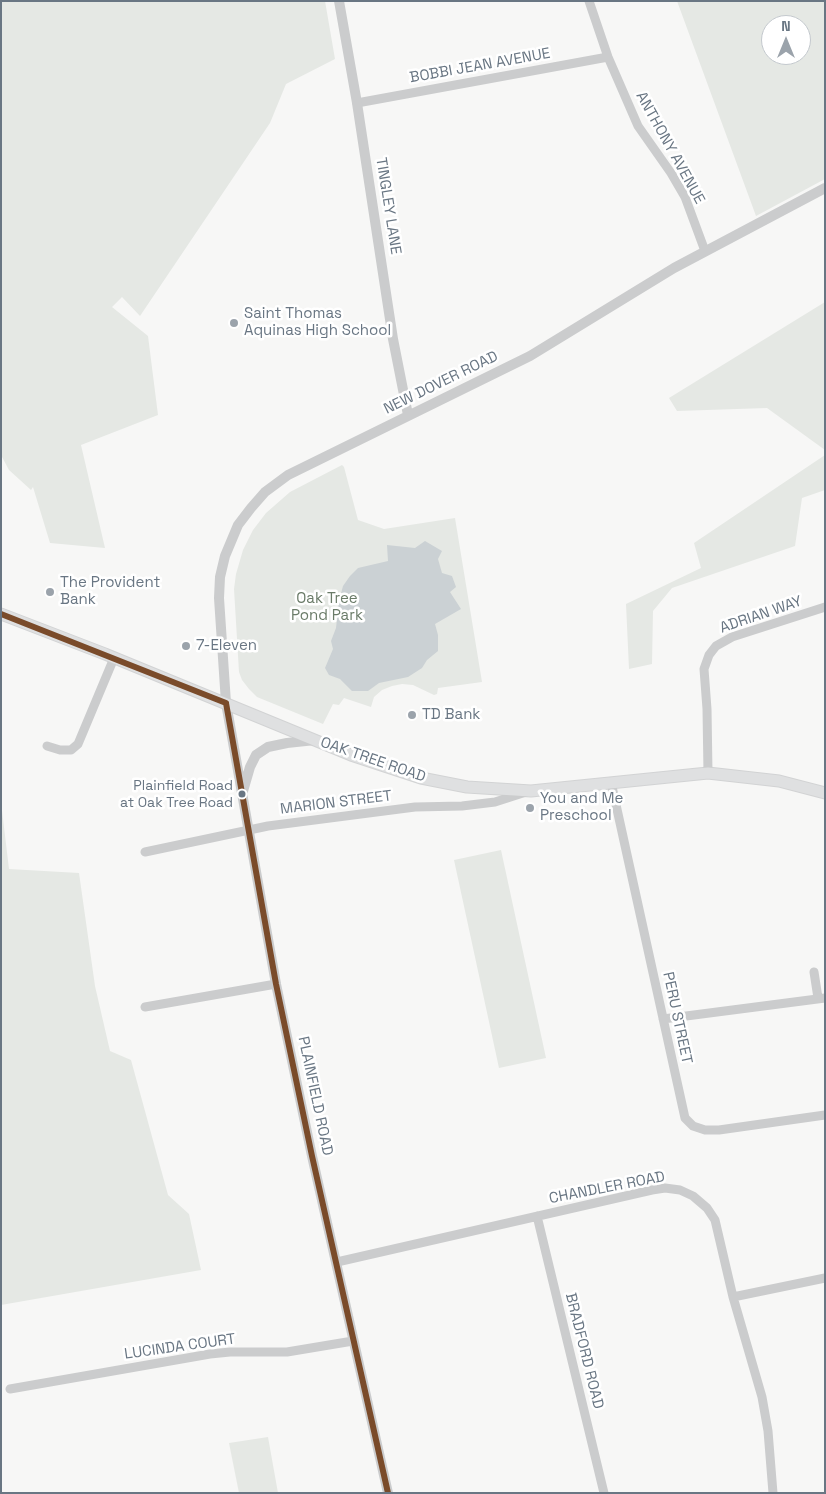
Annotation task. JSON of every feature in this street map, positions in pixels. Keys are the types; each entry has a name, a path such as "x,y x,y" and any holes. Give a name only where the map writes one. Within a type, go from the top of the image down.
{"main road":[{"name":"OAK TREE ROAD","path":"1,614 315,740 385,767 421,778 467,787 531,791 708,773 779,780 825,793"}],"street":[{"name":"TINGLEY LANE","path":"339,1 393,339 408,415"},
{"name":"ANTHONY AVENUE","path":"589,1 608,57 638,126 671,173 685,197 705,252"},
{"name":"BOBBI JEAN AVENUE","path":"356,103 608,57"},
{"name":"NEW DOVER ROAD","path":"226,703 219,588 225,556 238,525 257,500 276,483 288,475 408,415 530,356 705,252 825,188"},
{"name":"ADRIAN WAY","path":"708,773 704,669 709,655 716,646 732,637 825,607"},
{"path":"47,746 60,750 71,750 78,744 114,658"},
{"name":"PLAINFIELD ROAD","path":"226,703 276,984 312,1156 388,1493"},
{"path":"243,792 250,767 256,755 268,747 315,740"},
{"name":"PERU STREET","path":"611,782 685,1118 693,1126 705,1130 719,1130 825,1115"},
{"name":"MARION STREET","path":"145,852 268,826 415,807 462,806 495,802 531,791"},
{"path":"663,1019 821,998 814,972"},
{"path":"146,1006 276,984"},
{"name":"CHANDLER ROAD","path":"337,1262 652,1190 665,1188 680,1190 692,1196 707,1208 715,1220 733,1297 762,1397 768,1431 773,1493"},
{"name":"BRADFORD ROAD","path":"537,1216 604,1493"},
{"path":"733,1297 825,1278"},
{"name":"LUCINDA COURT","path":"10,1389 210,1354 287,1352 353,1341"}],"green space":[{"path":"1,1 325,1 335,59 286,84 270,123 140,316 122,297 112,307 148,336 158,415 81,445 105,548 50,543 33,487 31,490 9,470 1,455"},
{"path":"677,1 825,1 825,179 756,216"},
{"path":"825,302 825,450 767,408 677,411 669,398"},
{"path":"825,455 825,490 802,498 795,546 672,588 653,611 652,664 629,669 626,604 701,568 694,543"},
{"name":"Oak Tree Pond Park","path":"342,465 358,520 384,529 455,518 482,682 438,688 437,694 434,695 413,685 402,684 392,686 382,690 374,697 371,707 344,698 339,705 333,704 323,724 257,697 242,680 239,672 234,589 243,550 253,530 266,513 290,492"},
{"path":"1,802 9,869 79,873 95,986 110,1051 131,1060 168,1195 189,1214 201,1270 1,1305"},
{"path":"501,850 546,1058 499,1068 454,860"},
{"path":"268,1437 278,1493 239,1493 229,1443"}],"shaded area":[{"path":"425,541 442,551 438,559 442,573 452,576 456,587 450,592 461,609 435,624 438,635 438,651 427,660 422,668 408,677 379,683 368,691 352,691 340,679 329,675 325,668 333,649 331,641 336,628 343,586 358,568 388,561 387,545 415,548"}],"transit line":[{"path":"1,614 226,703"},
{"path":"226,703 276,984 312,1156 388,1493"}],"place":[{"name":"Saint Thomas Aquinas High School","path":"234,323"},
{"name":"The Provident Bank","path":"50,592"},
{"name":"7-Eleven","path":"186,646"},
{"name":"TD Bank","path":"412,715"},
{"name":"Plainfield Road at Oak Tree Road","path":"242,794"},
{"name":"You and Me Preschool","path":"530,808"}]}
